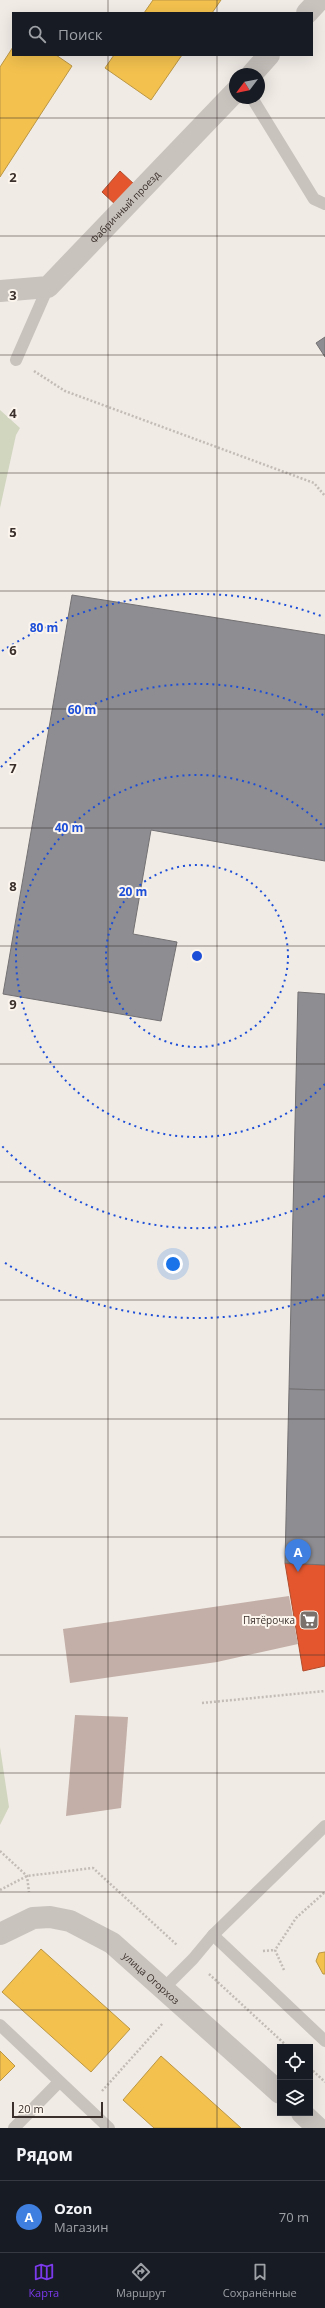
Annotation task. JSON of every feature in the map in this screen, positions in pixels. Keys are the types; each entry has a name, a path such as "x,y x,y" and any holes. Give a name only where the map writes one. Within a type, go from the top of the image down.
{"street":[{"path":"308,12 318,0"},
{"path":"257,68 268,56"},
{"name":"Фабричный проезд","path":"48,287 229,98"},
{"path":"0,291 48,287"},
{"name":"улица Огорхоз","path":"0,1934 33,1918 50,1917 70,1921 112,1943 277,2090"},
{"path":"305,2116 318,2128"}],"lane":[{"path":"256,104 314,199 325,204"},
{"path":"16,360 48,287"},
{"path":"164,1988 193,1959 213,1935 325,1826"},
{"path":"213,1935 325,2040"},
{"path":"0,2025 109,2128"},
{"path":"14,2128 59,2082"}],"path":[{"path":"16,360 65,391 314,484 325,496"},
{"path":"202,1703 325,1691"},
{"path":"0,1851 27,1876 33,1918"},
{"path":"0,1890 27,1876 93,1868 285,2044"},
{"path":"285,1973 275,1950 296,1918 325,1892"},
{"path":"87,2108 181,2003"},
{"path":"313,2071 325,2082"}],"green space":[{"path":"0,410 20,428 16,435 0,508"},
{"path":"0,1747 9,1807 0,1825"}],"building: Жильё":[{"path":"153,0 221,0 213,12 145,12"},
{"path":"12,49 12,56 57,56 72,66 0,177 0,67"},
{"path":"113,56 181,56 151,100 105,68"},
{"path":"41,1949 130,2029 91,2072 2,1992"},
{"path":"325,1952 325,1974 323,1974 316,1961 319,1953"},
{"path":"0,2051 15,2066 0,2081"},
{"path":"161,2056 241,2128 154,2128 123,2100"}],"building: Торговля":[{"path":"120,171 135,185 117,206 102,192"},
{"name":"Пятёрочка","path":"285,1563 325,1565 325,1666 303,1671"}],"building: Промзона":[{"path":"325,337 325,357 316,343"},
{"path":"72,595 325,635 325,861 151,830 133,934 177,942 161,1021 3,994"},
{"path":"298,992 325,994 325,1390 289,1389"},
{"path":"289,1389 325,1390 325,1565 285,1563"}],"building: Прочее":[{"path":"289,1596 298,1644 217,1662 70,1683 63,1629"},
{"path":"75,1715 128,1717 121,1808 66,1816"}],"place":[{"name":"Ozon","path":"298,1572"},
{"name":"Пятёрочка","path":"309,1620"}]}
